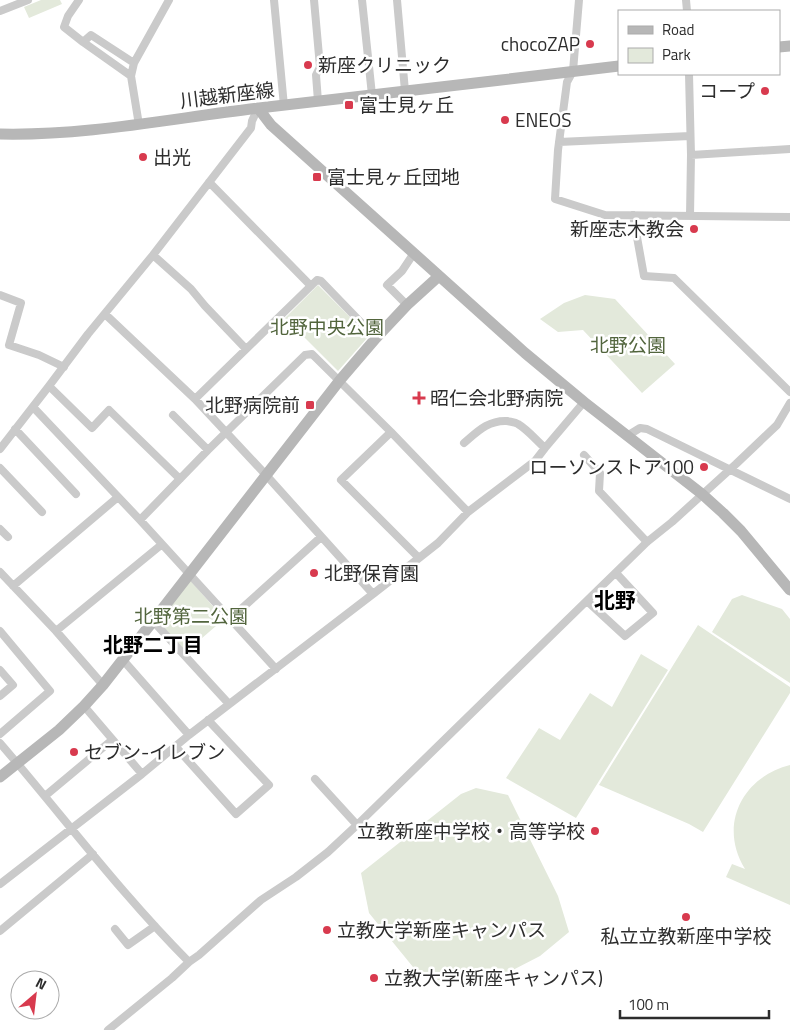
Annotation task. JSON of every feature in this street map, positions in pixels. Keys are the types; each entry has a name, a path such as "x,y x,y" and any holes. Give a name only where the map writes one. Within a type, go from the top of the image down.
{"street":[{"path":"0,11 26,0"},
{"path":"79,0 68,16 64,27 130,76"},
{"path":"139,125 130,76 134,64 170,0"},
{"path":"274,0 284,106"},
{"path":"314,0 320,67 316,75 318,101"},
{"path":"362,0 372,95"},
{"path":"397,0 406,91"},
{"path":"579,0 573,71 568,82 559,142 555,199 605,215 790,217"},
{"path":"83,42 90,35 134,64"},
{"name":"川越新座線","path":"0,134 25,135 139,125 258,108 618,66"},
{"path":"689,75 690,216"},
{"path":"0,449 88,334 251,128 258,108 271,125 525,353 584,402 702,494 741,531 790,590"},
{"path":"559,142 690,136"},
{"path":"691,154 790,149"},
{"path":"209,182 311,286"},
{"path":"633,215 644,276 674,278 790,392"},
{"path":"407,305 388,285 402,271 414,253"},
{"path":"152,254 190,289 246,349"},
{"path":"0,777 58,730 103,685 340,380 407,305 439,276"},
{"path":"195,399 316,280 321,281 376,338"},
{"path":"0,295 21,303 9,345 39,355 64,367"},
{"path":"105,314 195,399 373,594"},
{"path":"140,520 305,355 312,354 340,380 468,512"},
{"path":"50,386 92,428 109,410 180,479"},
{"path":"0,884 142,774 188,735 438,543 468,512 535,462 584,402"},
{"path":"108,1030 172,978 262,900 328,852 647,542 730,470 777,425 790,403"},
{"path":"33,407 140,520 276,669"},
{"path":"173,415 208,450"},
{"path":"464,444 492,422 501,421 518,424 545,448"},
{"path":"627,436 640,428 647,429 790,499"},
{"path":"15,429 76,494"},
{"path":"391,432 342,480 419,558"},
{"path":"584,455 600,473 600,491 647,542"},
{"path":"0,468 42,512"},
{"path":"13,586 118,497"},
{"path":"0,529 8,538"},
{"path":"230,619 321,537"},
{"path":"56,631 161,544"},
{"path":"0,572 56,631 103,685"},
{"path":"587,601 625,636 653,613 616,573"},
{"path":"153,621 230,704"},
{"path":"0,631 50,691 0,734"},
{"path":"123,660 188,735"},
{"path":"0,670 13,685 0,696"},
{"path":"84,706 142,774"},
{"path":"175,746 236,814 269,785 208,720"},
{"path":"44,796 112,740"},
{"path":"0,743 154,926 189,962"},
{"path":"315,779 357,825"},
{"path":"0,932 92,854"},
{"path":"115,929 128,945 154,926"}],"green space":[{"path":"41,0 60,0 62,4 29,18 24,7"},
{"name":"北野中央公園","path":"318,285 369,336 338,371 285,318"},
{"name":"北野公園","path":"585,295 615,299 675,364 642,393 583,330 558,332 540,319 564,303"},
{"name":"北野第二公園","path":"190,580 224,619 186,652 158,621"},
{"path":"742,595 782,609 790,619 790,683 712,632 732,599"},
{"path":"698,625 790,687 790,693 703,832 689,824 599,785"},
{"path":"641,654 668,670 576,818 506,778 539,728 560,740 590,693 612,707"},
{"path":"790,765 790,905 726,877 732,864 745,869 737,852 734,836 735,820 739,805 759,780 773,771"},
{"path":"476,788 508,795 558,896 569,932 540,956 480,987 432,979 413,967 369,913 361,873 461,794"}],"place":[{"name":"chocoZAP","path":"590,44"},
{"name":"新座クリニック","path":"308,65"},
{"name":"コープ","path":"765,91"},
{"name":"富士見ヶ丘","path":"349,105"},
{"name":"ENEOS","path":"505,120"},
{"name":"出光","path":"143,157"},
{"name":"富士見ヶ丘団地","path":"317,177"},
{"name":"新座志木教会","path":"694,229"},
{"name":"昭仁会北野病院","path":"419,398"},
{"name":"北野病院前","path":"310,405"},
{"name":"ローソンストア100","path":"704,467"},
{"name":"北野保育園","path":"314,573"},
{"name":"セブン-イレブン","path":"74,752"},
{"name":"立教新座中学校・高等学校","path":"595,831"},
{"name":"私立立教新座中学校","path":"686,917"},
{"name":"立教大学新座キャンパス","path":"327,930"},
{"name":"立教大学(新座キャンパス)","path":"374,978"}],"district":[{"name":"北野","path":"615,601"},
{"name":"北野二丁目","path":"153,645"}]}
